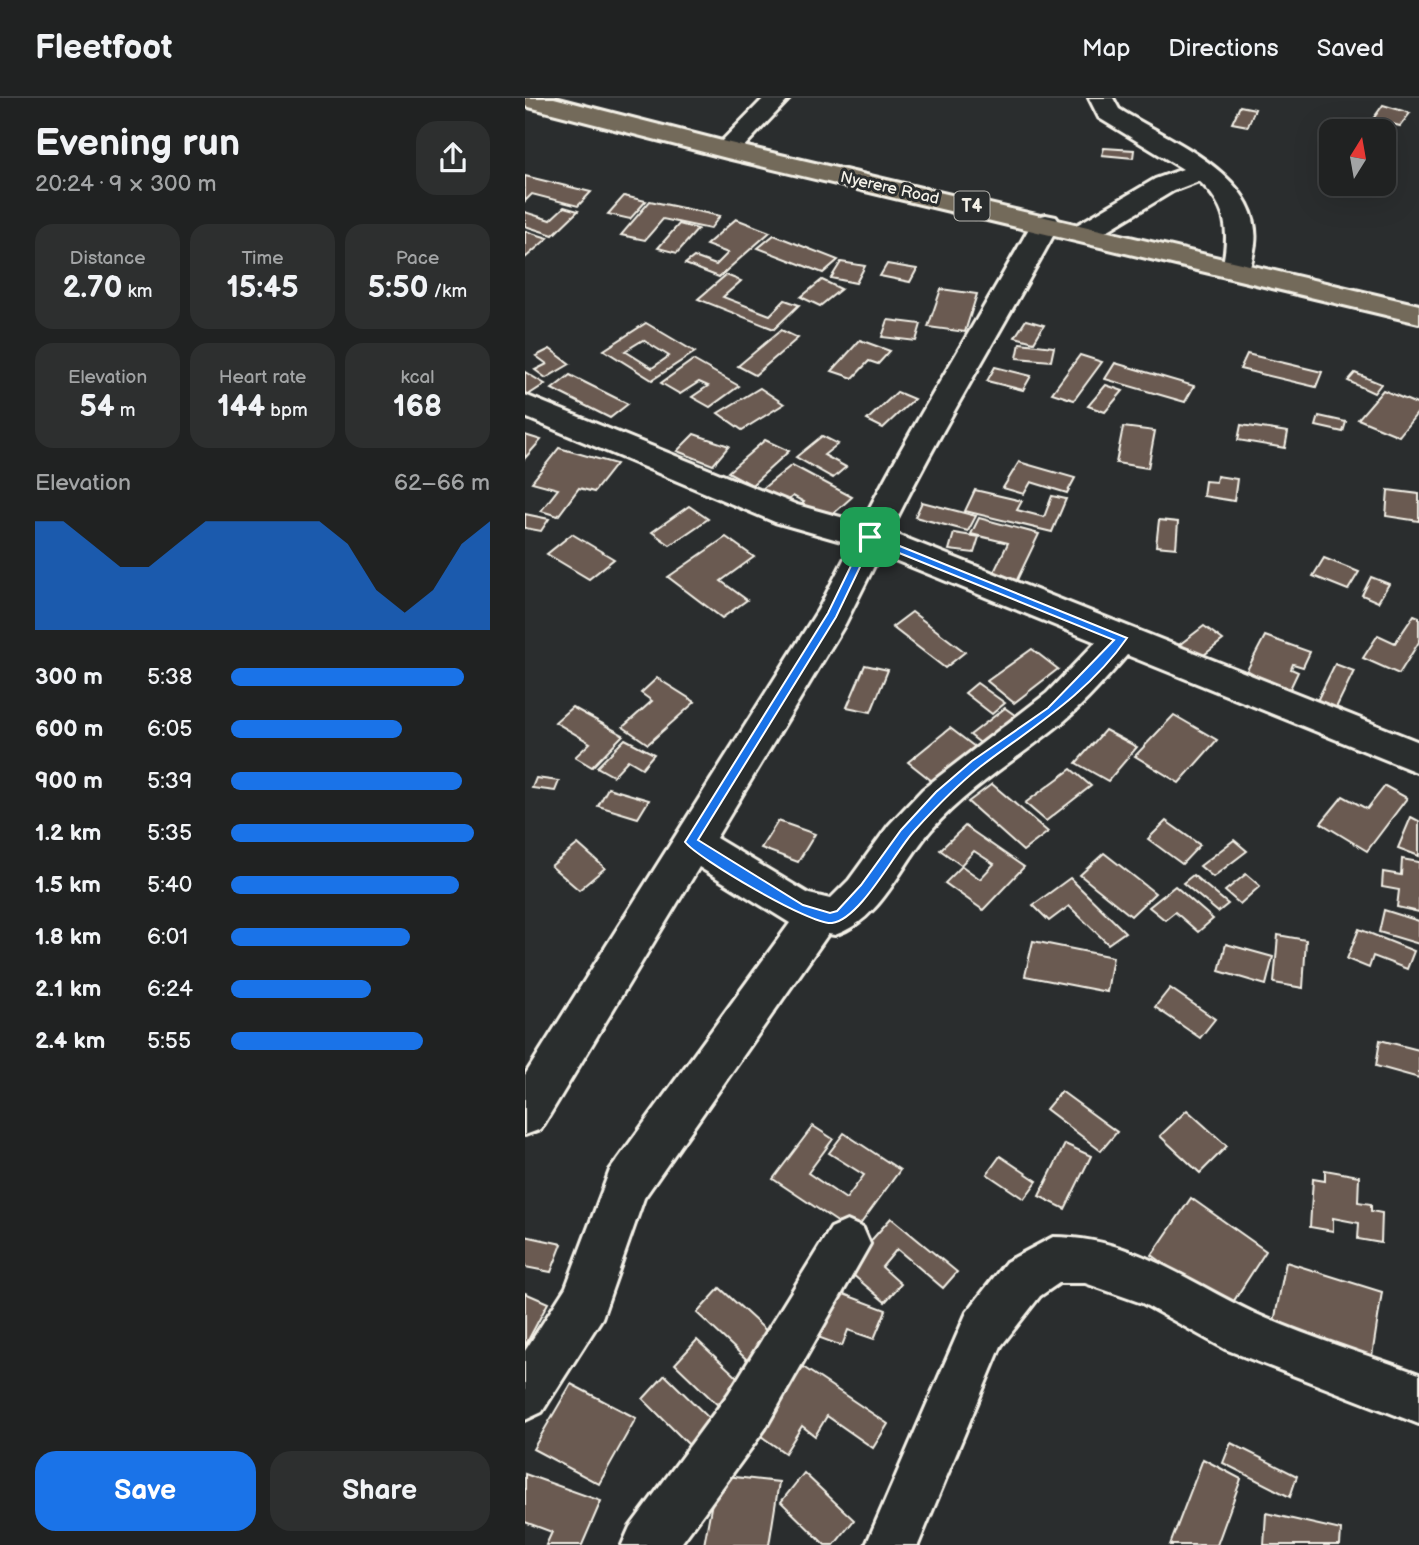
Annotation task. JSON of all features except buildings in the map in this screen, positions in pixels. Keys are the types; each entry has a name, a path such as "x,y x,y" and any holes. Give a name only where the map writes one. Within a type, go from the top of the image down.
{"highway":[{"name":"Nyerere Road","path":"525,98 727,150 1085,232 1419,314"}],"street":[{"path":"727,150 778,98"},
{"path":"1101,98 1108,113 1204,170 1226,191 1240,220 1242,236 1236,269"},
{"path":"1085,232 1164,185 1204,170"},
{"path":"525,1114 833,615 916,447 981,342 1046,223"},
{"path":"525,405 787,514 870,537 1419,758"},
{"path":"691,842 799,909 830,919 841,915 865,888 905,833 940,795 976,765 1052,710 1122,638"},
{"path":"525,1395 585,1301 626,1186 818,916"},
{"path":"648,1545 747,1411 848,1244"},
{"path":"892,1545 984,1329 1023,1279 1053,1260 1085,1259 1153,1283 1242,1332 1419,1399"}],"route":[{"path":"870,537 1122,638 1052,710 976,765 940,795 905,833 865,888 841,915 830,919 799,909 691,842 833,615 870,537"}]}
